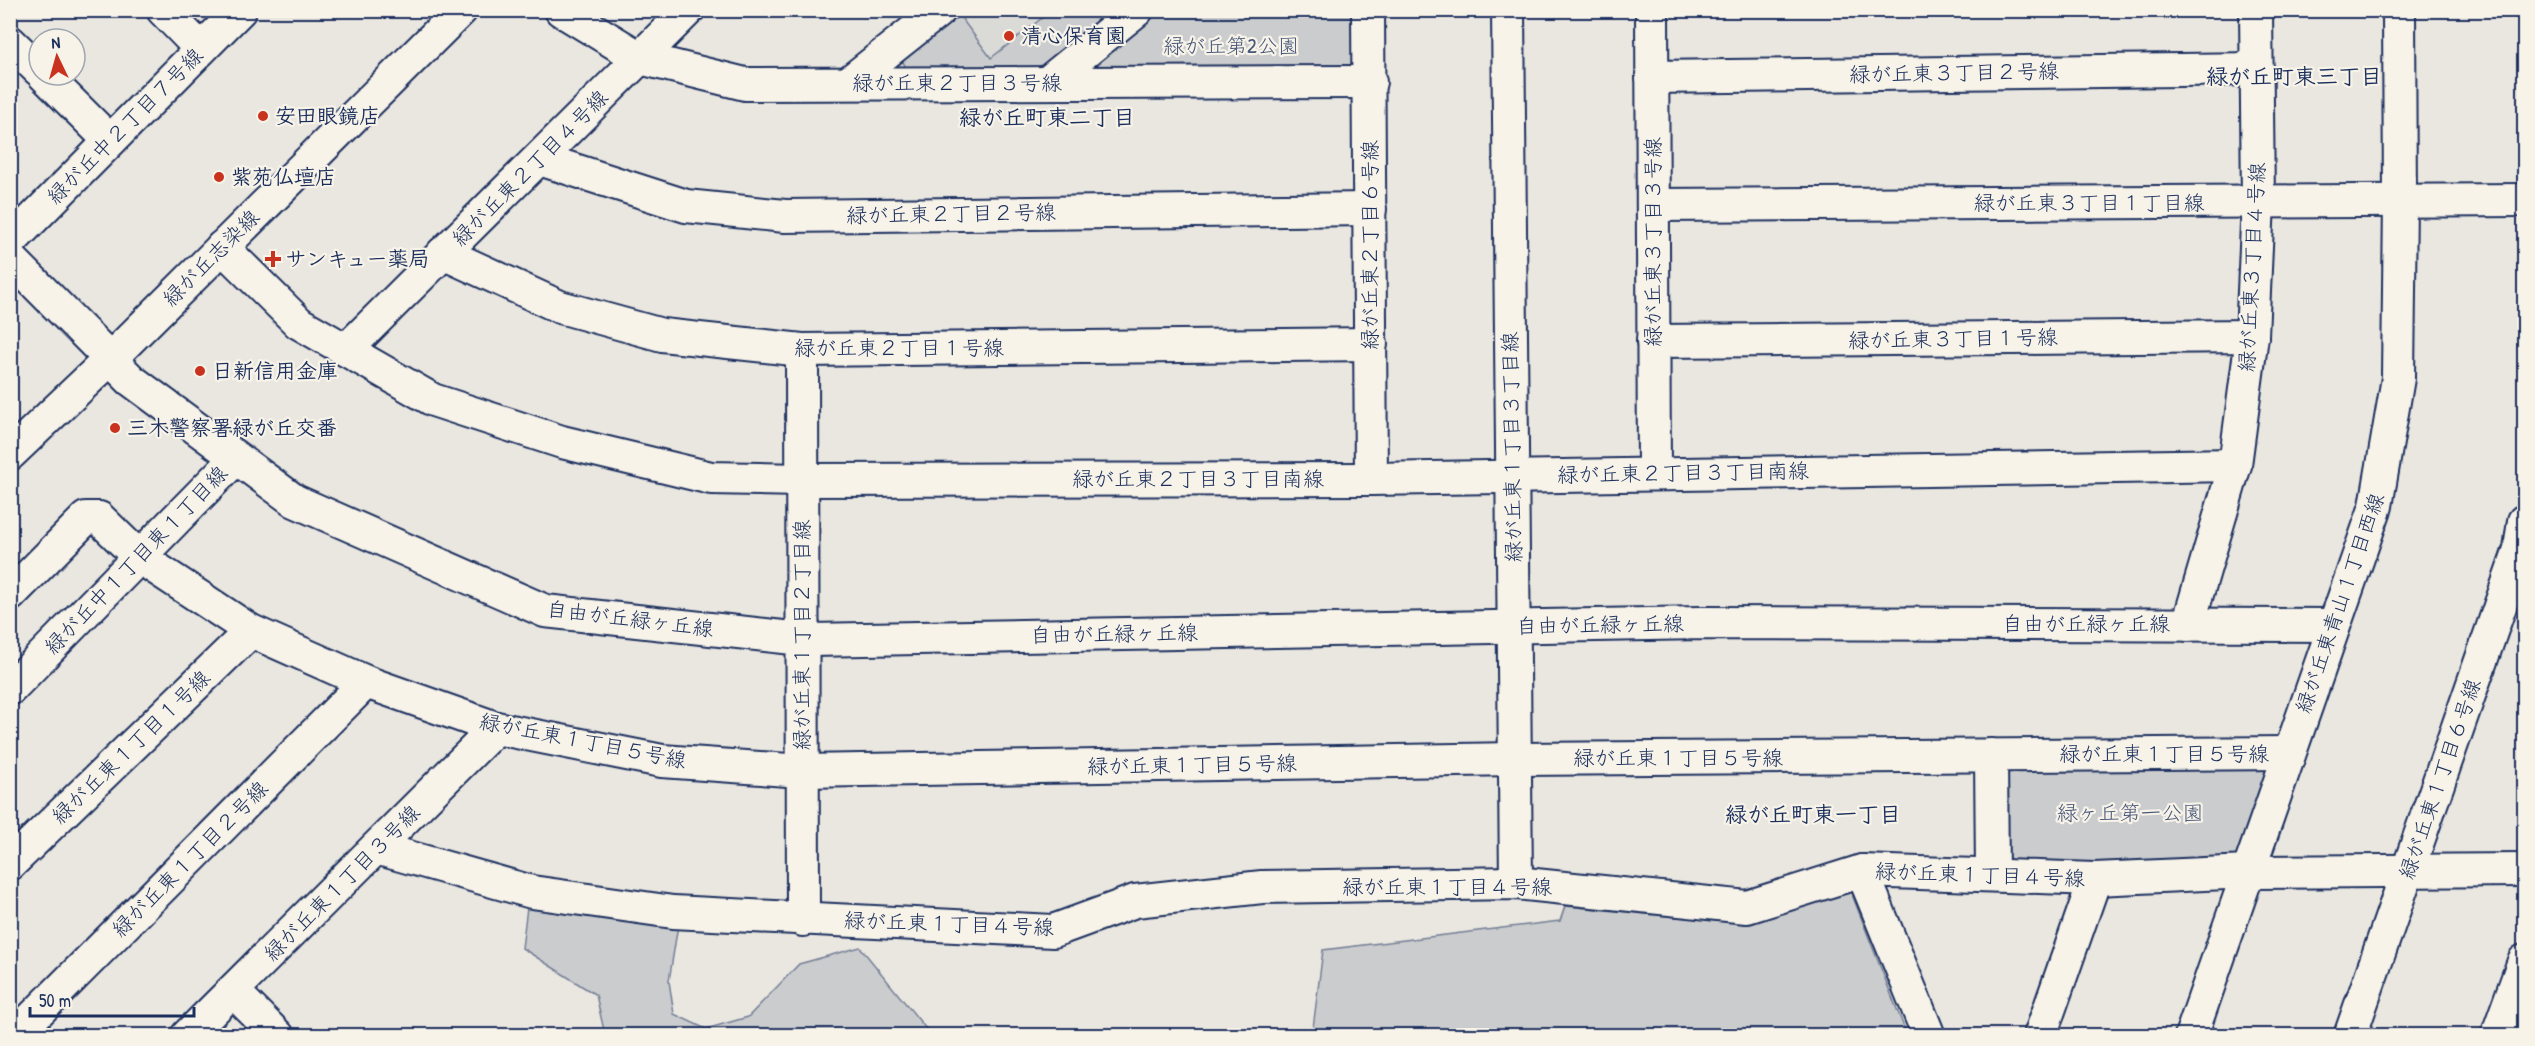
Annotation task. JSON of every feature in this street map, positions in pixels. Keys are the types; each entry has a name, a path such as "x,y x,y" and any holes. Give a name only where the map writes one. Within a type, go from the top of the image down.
{"street":[{"path":"163,10 201,49"},
{"name":"緑が丘中２丁目７号線","path":"10,242 240,10"},
{"name":"緑が丘志染線","path":"10,454 110,359 461,10"},
{"name":"緑が丘東２丁目３号線","path":"561,10 640,58 745,84 1370,82"},
{"name":"緑が丘東２丁目４号線","path":"346,350 688,10"},
{"path":"848,83 940,10"},
{"path":"1048,82 1137,10"},
{"name":"緑が丘東２丁目６号線","path":"1368,10 1371,479"},
{"name":"緑が丘東１丁目３丁目線","path":"1508,10 1516,884"},
{"name":"緑が丘東３丁目３号線","path":"1652,10 1654,473"},
{"name":"緑が丘東３丁目４号線","path":"2188,625 2235,465 2252,336 2258,202 2256,10"},
{"name":"緑が丘東青山１丁目西線","path":"2191,1035 2376,506 2398,378 2400,201 2398,10"},
{"path":"10,42 27,58"},
{"name":"緑が丘東３丁目２号線","path":"1652,77 2257,69"},
{"path":"56,87 110,141"},
{"name":"緑が丘東２丁目２号線","path":"540,159 686,206 785,216 1370,209"},
{"name":"緑が丘東３丁目１丁目線","path":"1653,205 2524,200"},
{"name":"緑が丘東２丁目３丁目南線","path":"222,248 299,323 433,400 562,442 711,478 802,480 1371,479 2235,465"},
{"name":"緑が丘東２丁目１号線","path":"444,253 560,308 662,335 802,350 1371,344"},
{"name":"自由が丘緑ヶ丘線","path":"10,258 131,380 295,501 545,611 801,639 1701,623 2333,625"},
{"name":"緑が丘東３丁目１号線","path":"1653,341 2252,336"},
{"name":"緑が丘東１丁目２丁目線","path":"802,350 803,920"},
{"name":"緑が丘中１丁目東１丁目線","path":"10,689 236,458"},
{"name":"緑が丘東１丁目５号線","path":"10,594 86,518 99,518 139,557 251,631 366,682 496,728 662,761 802,771 1516,759 2289,753"},
{"name":"緑が丘東１丁目６号線","path":"2350,1035 2520,549 2524,520"},
{"name":"緑が丘東１丁目１号線","path":"10,864 251,631"},
{"name":"緑が丘東１丁目２号線","path":"14,1035 366,682"},
{"name":"緑が丘東１丁目３号線","path":"188,1035 234,992 496,728"},
{"path":"1991,755 1992,875"},
{"name":"緑が丘東１丁目４号線","path":"376,848 532,892 673,912 1053,931 1135,902 1262,887 1516,884 1747,907 1862,871 2095,879 2248,872 2524,870"},
{"path":"1862,871 1929,1035"},
{"path":"2040,1035 2095,879"},
{"path":"2497,1035 2524,961"},
{"path":"234,992 279,1035"}],"shaded area":[{"name":"清心保育園","path":"958,11 1124,11 1044,74 904,76 895,61"}],"green space":[{"name":"清心保育園","path":"1051,11 1101,11 1107,18 1042,71 908,71 902,60 959,15 991,58"},
{"name":"緑が丘第2公園","path":"1137,11 1368,11 1370,82 1048,82"},
{"name":"緑ヶ丘第一公園","path":"2289,753 2248,872 1992,875 1991,755"},
{"path":"1849,887 1907,1035 1312,1036 1323,950 1560,921 1565,906 1750,924"},
{"path":"528,899 678,925 669,981 674,1014 706,1029 748,1017 799,964 860,947 931,1035 605,1035 596,995 522,948"}],"place":[{"name":"清心保育園","path":"1009,36"},
{"name":"安田眼鏡店","path":"263,116"},
{"name":"紫苑仏壇店","path":"219,177"},
{"name":"サンキュー薬局","path":"273,259"},
{"name":"日新信用金庫","path":"200,371"},
{"name":"三木警察署緑が丘交番","path":"115,428"}],"district":[{"name":"緑が丘町東三丁目","path":"2294,76"},
{"name":"緑が丘町東二丁目","path":"1047,117"},
{"name":"緑が丘町東一丁目","path":"1813,814"}]}
